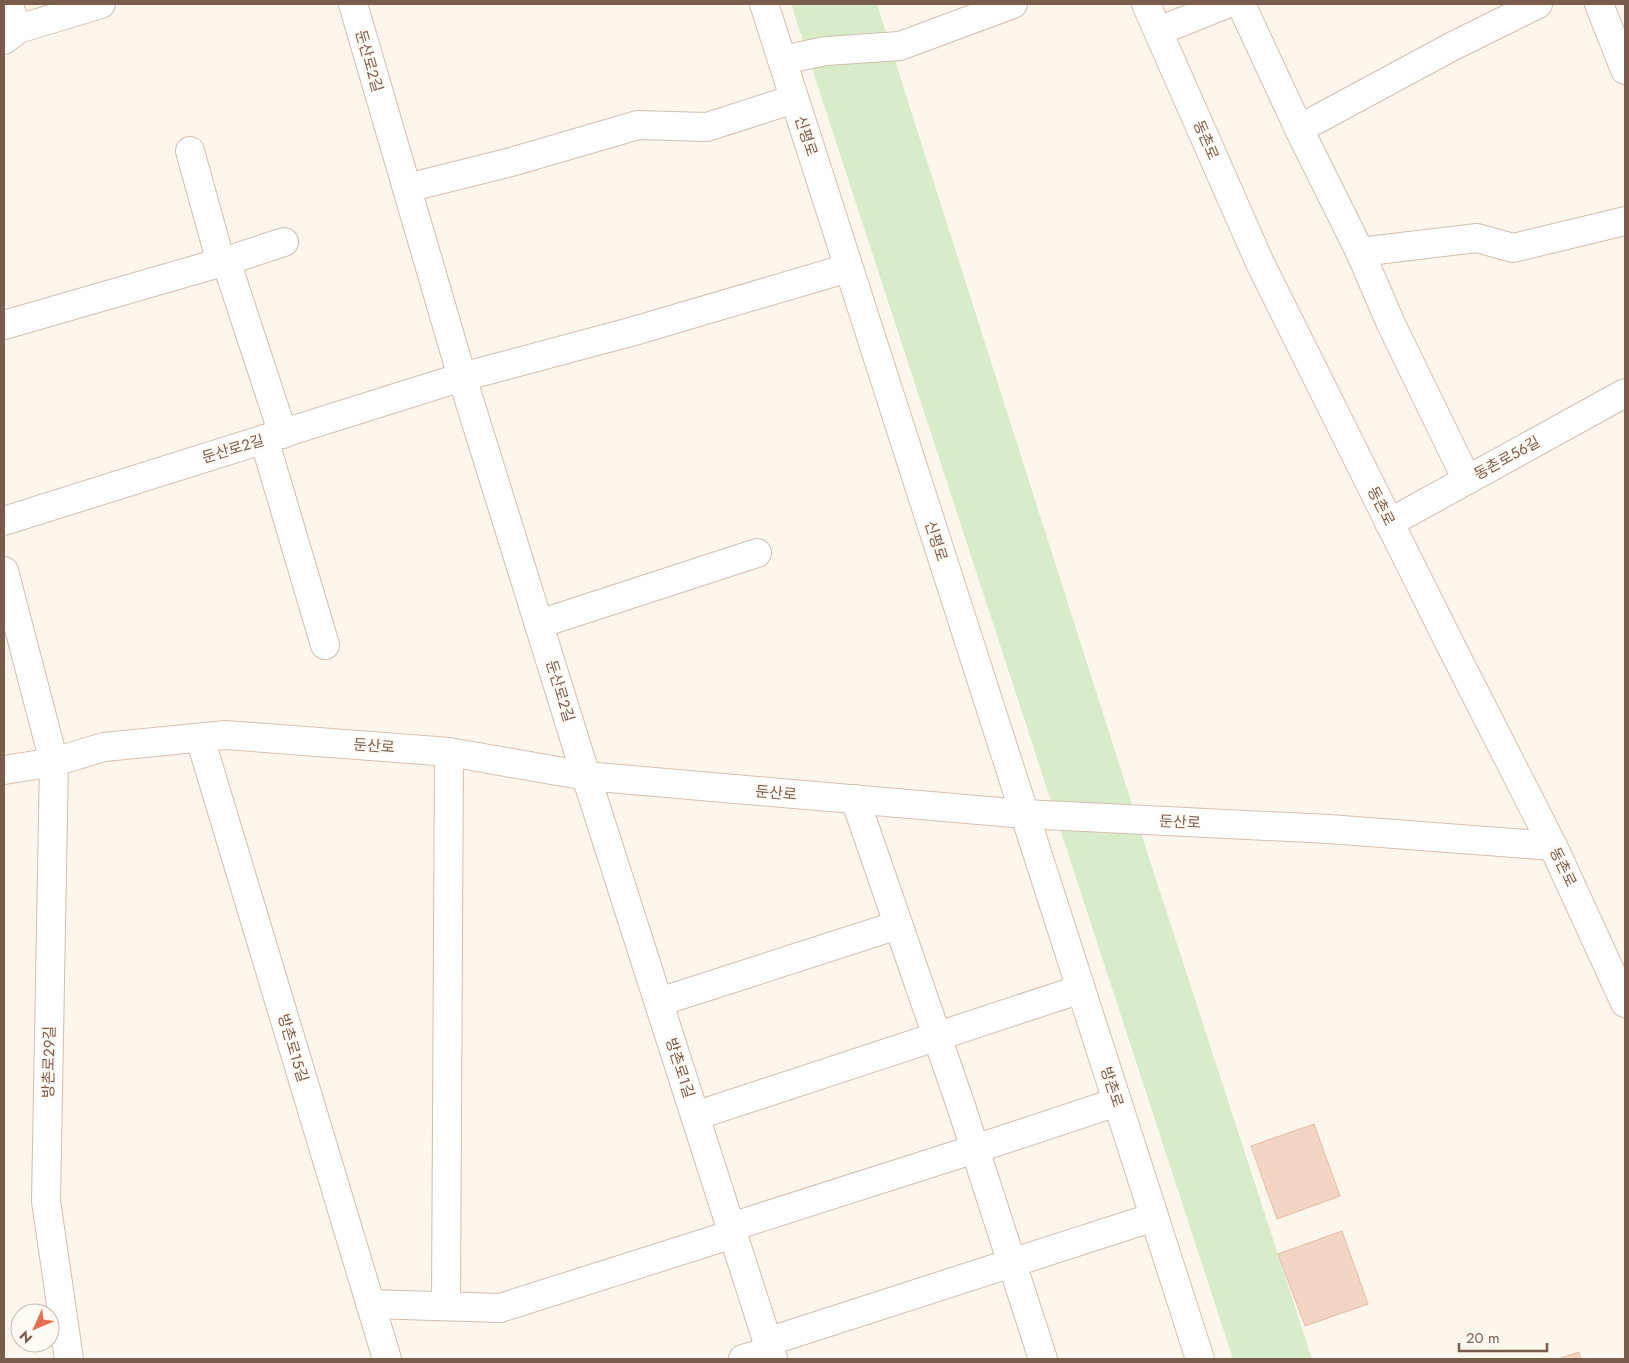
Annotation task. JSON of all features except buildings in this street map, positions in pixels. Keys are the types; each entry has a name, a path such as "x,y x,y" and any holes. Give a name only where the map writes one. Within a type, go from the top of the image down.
{"street":[{"path":"8,4 11,35 101,4"},
{"name":"둔산로2길","path":"353,4 462,377 586,776"},
{"name":"신평로","path":"764,4 1024,814"},
{"path":"782,60 826,50 900,46 1013,4"},
{"name":"동촌로","path":"1146,4 1260,263 1553,846 1625,1003"},
{"path":"1159,32 1226,4"},
{"path":"1242,4 1360,252 1391,324 1467,480"},
{"path":"1300,129 1453,46 1538,4"},
{"path":"1599,4 1625,70"},
{"path":"406,188 511,162 638,125 707,127 794,99"},
{"path":"190,151 224,262 273,437 325,645"},
{"path":"1360,252 1477,238 1514,248 1625,221"},
{"path":"4,325 224,262 284,242"},
{"name":"둔산로2길","path":"4,521 462,377 634,331 848,268"},
{"name":"동촌로56길","path":"1389,523 1625,393"},
{"path":"538,624 757,553"},
{"name":"방촌로29길","path":"4,571 54,762 46,1201 69,1359"},
{"name":"둔산로","path":"4,770 54,762 104,747 226,735 449,752 586,776 855,800 1024,814 1329,829 1553,846"},
{"name":"방촌로15길","path":"200,738 370,1304 382,1358"},
{"path":"446,1306 449,752"},
{"name":"방촌로1길","path":"586,776 770,1351"},
{"path":"855,800 938,1038 1043,1359"},
{"name":"방촌로","path":"1024,814 1200,1359"},
{"path":"659,1002 898,925"},
{"path":"695,1116 938,1038 1081,989"},
{"path":"370,1304 500,1308 1117,1102"},
{"path":"744,1359 1012,1264 1154,1217"}],"green space":[{"path":"791,4 877,4 1151,864 1312,1359 1233,1359"}]}
